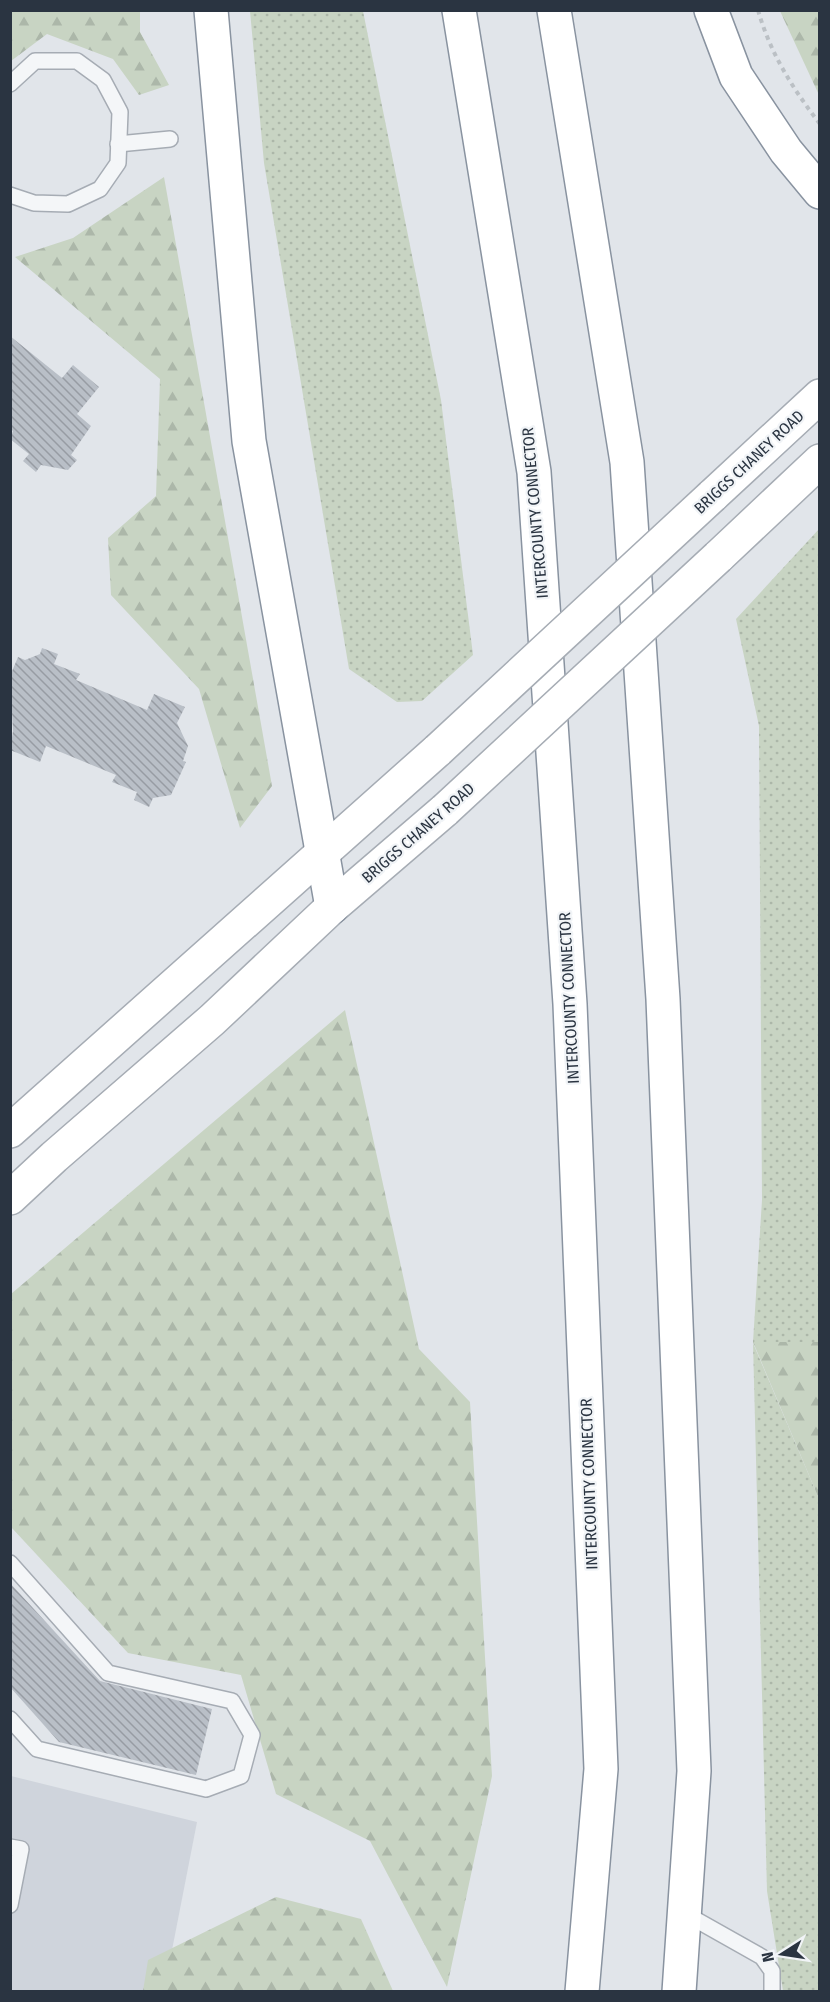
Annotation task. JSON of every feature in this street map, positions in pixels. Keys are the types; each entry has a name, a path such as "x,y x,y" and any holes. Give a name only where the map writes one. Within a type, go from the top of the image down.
{"main road":[{"path":"211,10 249,441 332,907"},
{"name":"INTERCOUNTY CONNECTOR","path":"459,10 534,472 570,1004 600,1769 582,1992"},
{"path":"554,10 628,486 663,999 694,1771 679,1992"},
{"path":"711,10 736,76 786,151 819,192"},
{"name":"BRIGGS CHANEY ROAD","path":"10,1131 438,750 819,396"},
{"name":"BRIGGS CHANEY ROAD","path":"10,1198 54,1157 213,1020 332,907 445,810 819,461"}],"lane":[{"path":"10,84 35,61 77,61 103,80 120,112 118,163 100,189 68,204 34,203 10,195"},
{"path":"118,144 170,139"},
{"path":"10,1563 108,1673 232,1701 252,1735 241,1776 206,1789 36,1749 10,1719"},
{"path":"10,1847 21,1849 10,1905"},
{"path":"684,1913 762,1957 772,1971 772,1992"}],"path":[{"path":"758,10 765,35 793,88 819,124"}],"shaded area":[{"path":"11,1776 197,1822 164,1991 11,1992"}],"green space":[{"path":"11,10 140,11 140,32 169,85 139,95 113,59 47,34 11,61"},
{"path":"250,11 363,11 441,400 473,655 422,701 397,702 349,669 264,163"},
{"path":"780,11 819,11 819,95"},
{"path":"164,177 272,786 240,828 199,689 111,595 108,538 156,496 160,379 15,257 73,238"},
{"path":"819,529 819,1342 753,1343 762,1200 759,726 736,619"},
{"path":"345,1010 419,1349 470,1402 492,1776 447,1987 370,1841 276,1794 241,1675 128,1653 11,1527 11,1294"},
{"path":"753,1342 819,1342 819,1499"},
{"path":"753,1343 819,1499 819,1991 783,1991 767,1891"},
{"path":"276,1897 361,1919 393,1991 143,1991 148,1960"}],"building":[{"path":"10,336 62,378 73,365 99,387 77,414 91,426 71,455 77,460 68,470 41,465 36,472 23,461 29,454 10,439 13,431 10,429"},
{"path":"42,648 58,654 54,664 80,674 76,680 147,710 154,694 185,707 177,723 188,746 183,761 186,762 171,795 153,798 149,807 134,800 137,792 112,782 116,775 46,746 40,762 10,750 13,731 10,676 18,657 25,660 40,654"},
{"path":"10,1583 100,1681 212,1709 196,1775 59,1742 10,1687"}]}
